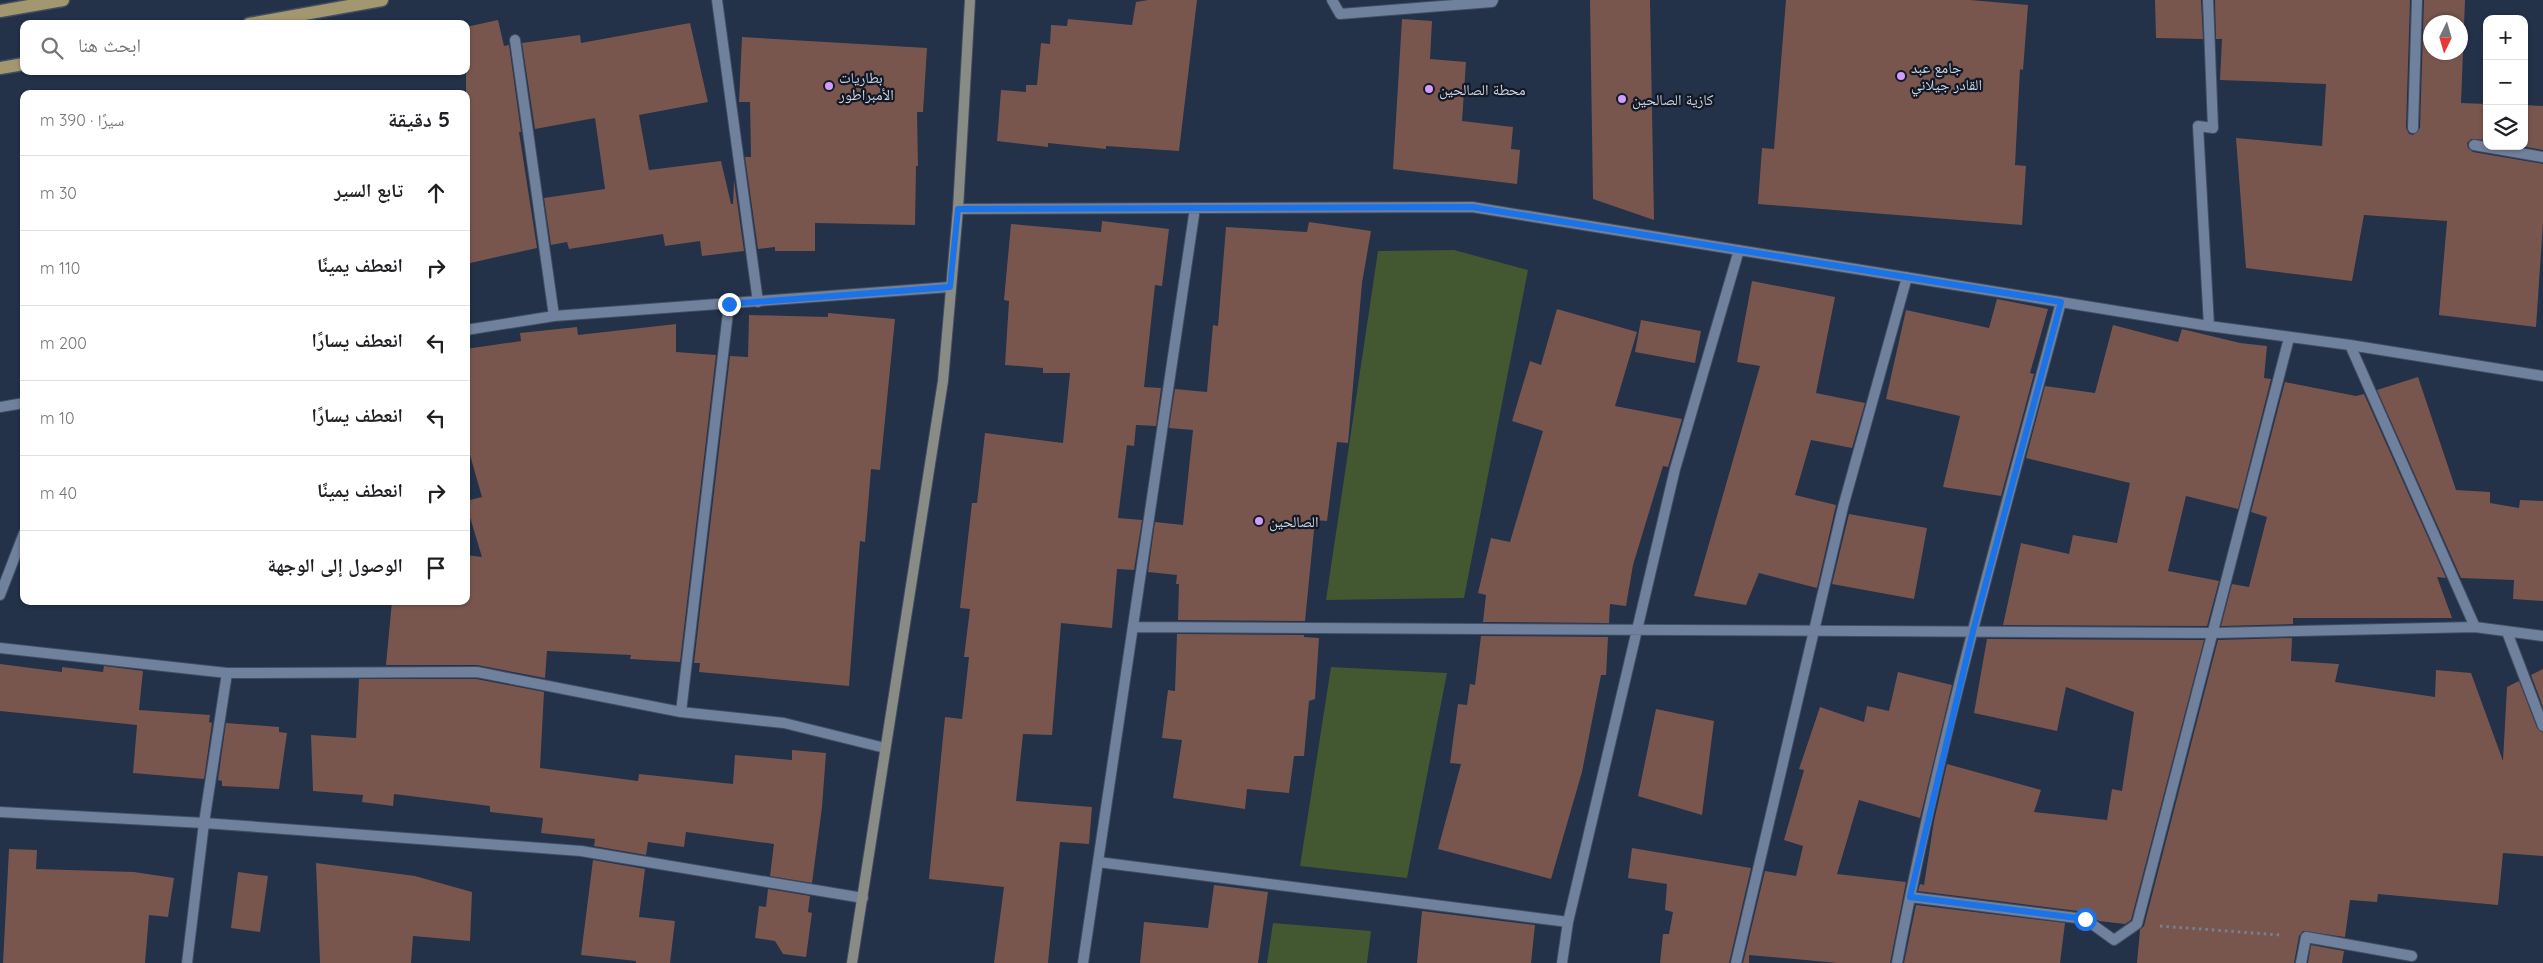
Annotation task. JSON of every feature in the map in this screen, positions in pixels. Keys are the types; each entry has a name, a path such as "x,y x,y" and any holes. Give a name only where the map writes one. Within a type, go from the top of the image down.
{"main road":[{"path":"0,12 63,0"},
{"path":"271,20 382,0"},
{"path":"852,963 943,381 958,209 970,0"},
{"path":"0,68 20,65"}],"street":[{"path":"717,0 758,302"},
{"path":"1332,0 1340,14 1492,2 1493,0"},
{"path":"2208,0 2213,128 2198,126 2209,326"},
{"path":"2413,128 2417,0"},
{"path":"516,40 554,316"},
{"path":"2474,145 2543,156"},
{"path":"958,209 1472,207 2209,326 2350,345 2543,376"},
{"path":"1083,963 1195,208"},
{"path":"1562,963 1568,922 1674,469 1739,250"},
{"path":"1736,963 1857,449 1907,277"},
{"path":"470,329 554,316 950,287"},
{"path":"1897,963 1910,897 1973,631 2061,302"},
{"path":"681,712 729,304"},
{"path":"1910,897 2085,919 2114,940 2137,924 2289,338"},
{"path":"2350,345 2475,628"},
{"path":"0,407 20,404"},
{"path":"0,595 20,543"},
{"path":"1133,627 2213,633 2475,628 2543,636"},
{"path":"2507,632 2543,726"},
{"path":"0,648 227,673 477,672 681,712 784,723 885,748"},
{"path":"188,963 204,823 227,673"},
{"path":"0,812 204,823 581,851 863,898"},
{"path":"1098,862 1568,922"},
{"path":"2301,963 2306,937 2412,956"}],"path":[{"path":"2137,924 2306,937"}],"green space":[{"path":"1454,250 1528,270 1464,598 1326,600 1378,251"},
{"path":"1331,667 1447,673 1407,878 1300,866"},
{"path":"1273,923 1371,931 1367,963 1267,963"}],"building":[{"path":"1148,0 1197,0 1179,151 1106,146 1106,149 1048,143 1048,147 997,141 1001,90 1026,92 1026,85 1037,85 1041,43 1050,44 1051,25 1067,26 1068,19 1132,25 1136,2"},
{"name":"كازية الصالحين","path":"1590,0 1650,0 1654,220 1593,199"},
{"name":"جامع عبد القادر جيلاني","path":"1786,0 1970,0 2028,5 2023,70 2020,69 2015,165 2026,166 2022,225 1758,204 1762,148 1774,149"},
{"path":"2155,0 2201,0 2203,39 2156,38"},
{"path":"2215,0 2410,0 2406,128 2409,134 2413,135 2420,128 2423,32 2423,60 2463,60 2461,103 2483,104 2483,140 2471,139 2467,143 2468,148 2473,152 2543,164 2543,223 2536,327 2439,315 2447,221 2364,215 2352,281 2246,268 2236,138 2322,146 2326,84 2220,80 2222,39 2216,39"},
{"path":"2424,0 2465,0 2464,15 2424,15"},
{"path":"1402,19 1432,21 1430,59 1466,62 1462,121 1513,127 1511,149 1520,150 1517,184 1393,169"},
{"path":"498,20 504,46 509,45 521,132 519,132 537,248 470,263 470,90 466,90 466,75 470,75 470,26"},
{"path":"690,23 708,102 639,115 649,170 721,161 731,204 733,204 734,180 744,251 702,256 700,241 665,246 663,234 569,249 567,242 551,245 544,198 605,189 595,118 535,129 522,43 580,35 581,43"},
{"path":"742,37 927,48 923,112 917,112 918,166 916,166 915,225 815,223 815,251 775,251 775,247 758,249 745,157 751,157 750,102 739,102"},
{"path":"2528,105 2543,106 2543,150 2528,147"},
{"path":"1102,221 1169,229 1162,286 1155,285 1144,387 1161,388 1156,426 1136,425 1134,446 1127,445 1118,518 1142,520 1134,570 1117,569 1112,628 1061,623 1052,735 1023,734 1016,801 1092,807 1089,844 1060,842 1048,963 994,963 1004,887 929,879 945,717 962,719 969,657 964,657 970,609 960,608 972,503 977,503 985,433 1063,443 1070,373 1043,373 1043,368 1005,365 1009,301 1004,300 1011,224 1101,232"},
{"path":"1309,222 1371,231 1362,283 1348,443 1337,442 1327,521 1315,520 1305,621 1178,620 1179,584 1176,584 1177,575 1148,572 1155,522 1183,525 1193,430 1169,428 1175,389 1207,392 1213,325 1218,326 1226,227 1307,232"},
{"path":"1752,281 1835,297 1816,393 1865,403 1852,448 1811,440 1795,495 1836,505 1817,588 1759,573 1746,605 1694,596 1760,366 1737,362"},
{"path":"1997,299 2048,309 2030,373 2034,374 2001,496 1943,487 1960,416 1886,399 1906,310 1989,328"},
{"path":"1557,309 1637,332 1615,406 1682,419 1668,467 1663,466 1633,565 1626,606 1610,604 1609,623 1483,622 1486,595 1478,593 1491,538 1510,542 1543,431 1512,421 1530,361 1541,365"},
{"path":"828,313 895,319 880,470 871,469 865,542 860,541 849,686 699,672 700,663 694,663 730,356 748,357 749,315 828,317"},
{"path":"1641,320 1701,331 1695,363 1635,352"},
{"path":"676,324 676,352 716,355 680,662 630,659 631,655 547,651 545,678 477,665 386,665 392,605 470,605 470,556 482,557 470,517 470,500 482,497 470,455 470,348 521,341 520,333 577,327 578,335"},
{"path":"2113,325 2178,342 2182,329 2240,343 2267,346 2264,378 2271,379 2238,509 2186,496 2168,571 2219,581 2207,626 2003,625 2021,543 2069,554 2073,535 2117,543 2130,483 2026,458 2045,386 2095,393"},
{"path":"2418,377 2456,490 2490,492 2490,503 2519,508 2520,500 2543,501 2543,601 2513,599 2514,580 2461,578 2377,390"},
{"path":"2285,382 2356,396 2364,394 2446,578 2437,577 2452,618 2293,618 2293,624 2221,626 2232,584 2249,587 2267,517 2251,512"},
{"path":"1849,514 1927,528 1914,599 1832,584"},
{"path":"1177,634 1304,635 1304,637 1319,638 1315,699 1309,701 1304,756 1294,756 1289,793 1247,789 1245,809 1173,798 1182,740 1162,738 1168,690 1175,691"},
{"path":"1481,636 1608,637 1606,675 1601,675 1582,772 1551,879 1438,849 1461,764 1450,763 1458,704 1467,705 1470,684 1475,685"},
{"path":"2292,638 2291,661 2339,664 2335,682 2435,697 2436,670 2471,673 2503,761 2507,687 2519,681 2537,728 2543,733 2543,856 2503,853 2498,905 2378,894 2377,902 2350,900 2345,937 2303,931 2299,936 2294,963 2137,963 2140,930 2144,926 2218,640"},
{"path":"1987,639 2204,640 2131,920 2125,924 2099,921 2086,912 1918,891 1920,884 1924,885 1934,821 1947,764 2041,790 2034,812 2107,820 2112,789 2122,791 2134,712 2066,687 2057,731 1974,713"},
{"path":"0,664 62,672 62,667 103,672 104,666 143,671 139,710 210,715 209,722 212,723 204,779 133,773 137,725 0,711"},
{"path":"2543,669 2543,707 2531,675"},
{"path":"1898,672 1952,685 1920,818 1859,800 1837,874 1906,882 1890,963 1838,963 1749,955 1749,963 1743,963 1765,871 1796,876 1803,846 1784,840 1804,770 1799,769 1820,707 1864,722 1867,706 1889,711"},
{"path":"359,679 476,679 544,692 540,768 638,781 639,774 733,784 735,755 792,760 792,750 826,753 822,807 812,883 770,876 774,844 686,832 684,847 648,842 646,855 594,846 595,839 541,833 543,818 490,812 490,806 394,794 393,806 362,802 363,795 313,791 311,735 356,738"},
{"path":"1656,709 1714,721 1702,815 1638,796"},
{"path":"226,723 279,727 279,732 287,733 279,789 222,786 222,781 218,780"},
{"path":"1632,848 1751,868 1729,963 1660,963 1663,934 1669,934 1673,912 1665,910 1667,884 1628,878"},
{"path":"9,849 37,850 36,869 134,872 174,878 168,917 149,915 145,963 3,963"},
{"path":"593,860 645,869 639,917 675,921 670,963 636,963 636,961 581,955"},
{"path":"316,863 415,876 472,892 470,941 413,936 411,963 320,963"},
{"path":"238,872 268,876 260,932 231,928"},
{"path":"1214,885 1268,892 1258,963 1140,963 1144,922 1208,928"},
{"path":"768,889 810,896 808,912 812,913 806,957 783,954 775,941 755,938 759,906 766,907"},
{"path":"1916,905 2065,923 2060,963 1904,963"},
{"path":"1422,911 1535,925 1531,963 1417,963"},
{"path":"2311,945 2344,951 2342,963 2308,963"}],"place":[{"name":"جامع عبد القادر جيلاني","path":"1901,76"},
{"name":"بطاريات الأمبراطور","path":"829,86"},
{"name":"محطة الصالحين","path":"1429,89"},
{"name":"كازية الصالحين","path":"1622,99"},
{"name":"الصالحين","path":"1259,521"}],"route":[{"path":"729,304 950,287 958,209 1472,207 2061,302 1973,631 1910,897 2085,919"}]}
